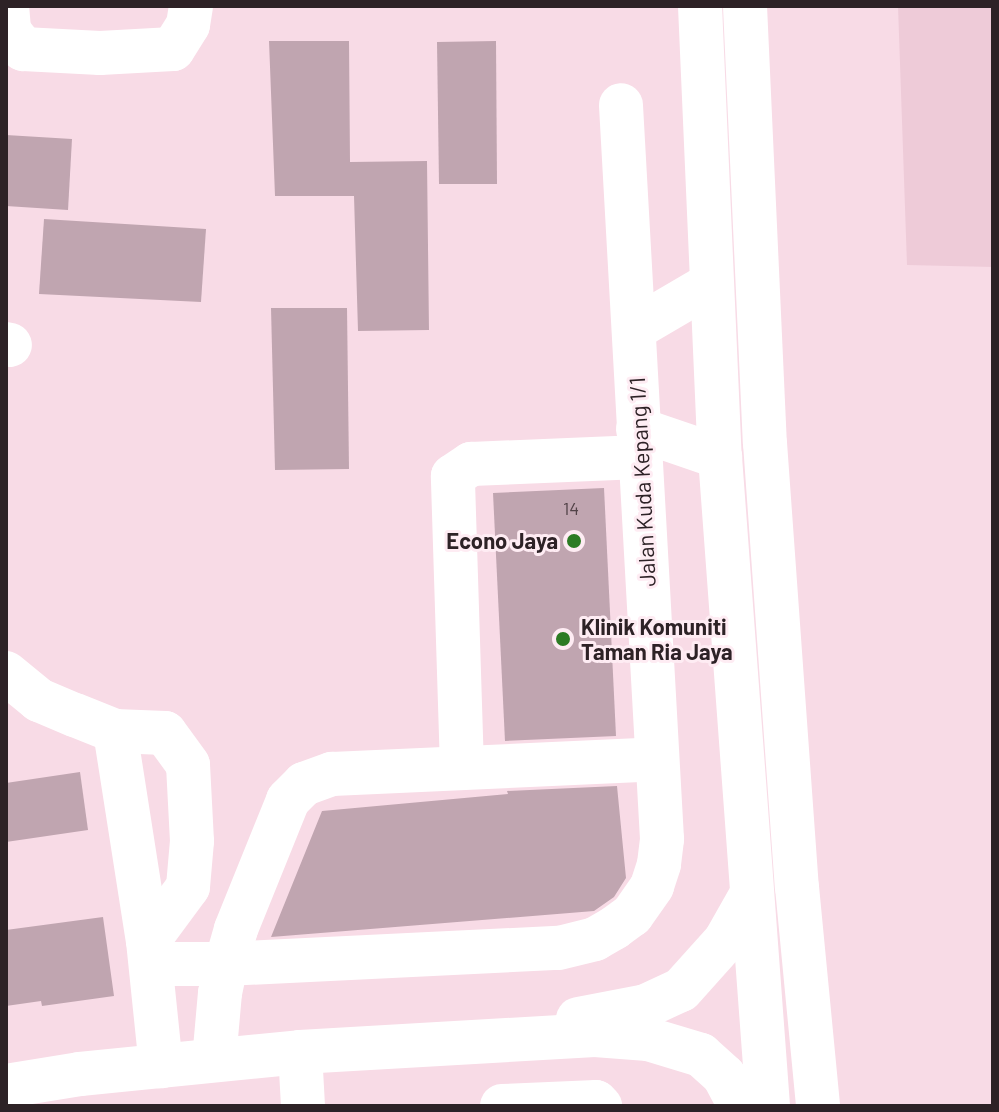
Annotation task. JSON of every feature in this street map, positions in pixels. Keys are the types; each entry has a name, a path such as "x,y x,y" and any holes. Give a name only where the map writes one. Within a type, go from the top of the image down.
{"street":[{"path":"7,6 9,31 23,49 100,53 173,49 188,25 191,6"},
{"path":"700,6 720,457 750,897 768,1106"},
{"path":"745,6 765,443 797,887 818,1106"},
{"name":"Jalan Kuda Kepang 1/1","path":"149,953 226,964 559,948 595,939 632,915 652,886 662,839 621,105"},
{"path":"634,329 711,284"},
{"path":"462,768 453,476 471,464 639,443 720,457"},
{"path":"6,673 39,700 115,731 165,733 188,765 192,841 188,887 149,953"},
{"path":"115,731 149,953 161,1066"},
{"path":"214,1060 226,964 236,929 288,800 304,784 332,774 657,759"},
{"path":"466,1040 646,1006 681,990 725,941 750,897"},
{"path":"11,1092 214,1060 466,1040 595,1035 648,1039 701,1055 724,1076 740,1106"},
{"path":"300,1052 303,1106"},
{"path":"502,1106 596,1102 600,1106"}],"shaded area":[{"path":"898,6 993,6 993,267 907,265"}],"building":[{"path":"269,41 349,41 350,162 427,161 429,330 358,331 354,196 275,196"},
{"path":"496,41 497,184 439,184 437,42"},
{"path":"6,135 72,139 68,210 6,206"},
{"path":"44,219 206,229 201,302 39,294"},
{"path":"271,308 347,308 349,469 275,470"},
{"path":"604,488 616,736 505,741 493,493"},
{"path":"80,772 88,830 6,842 6,783"},
{"path":"617,786 626,878 614,897 594,911 271,937 322,811 508,794 507,791"},
{"path":"103,917 114,996 42,1006 41,1001 6,1006 6,930"}],"place":[{"name":"Econo Jaya","path":"574,541"},
{"name":"Klinik Komuniti Taman Ria Jaya","path":"563,639"}]}
